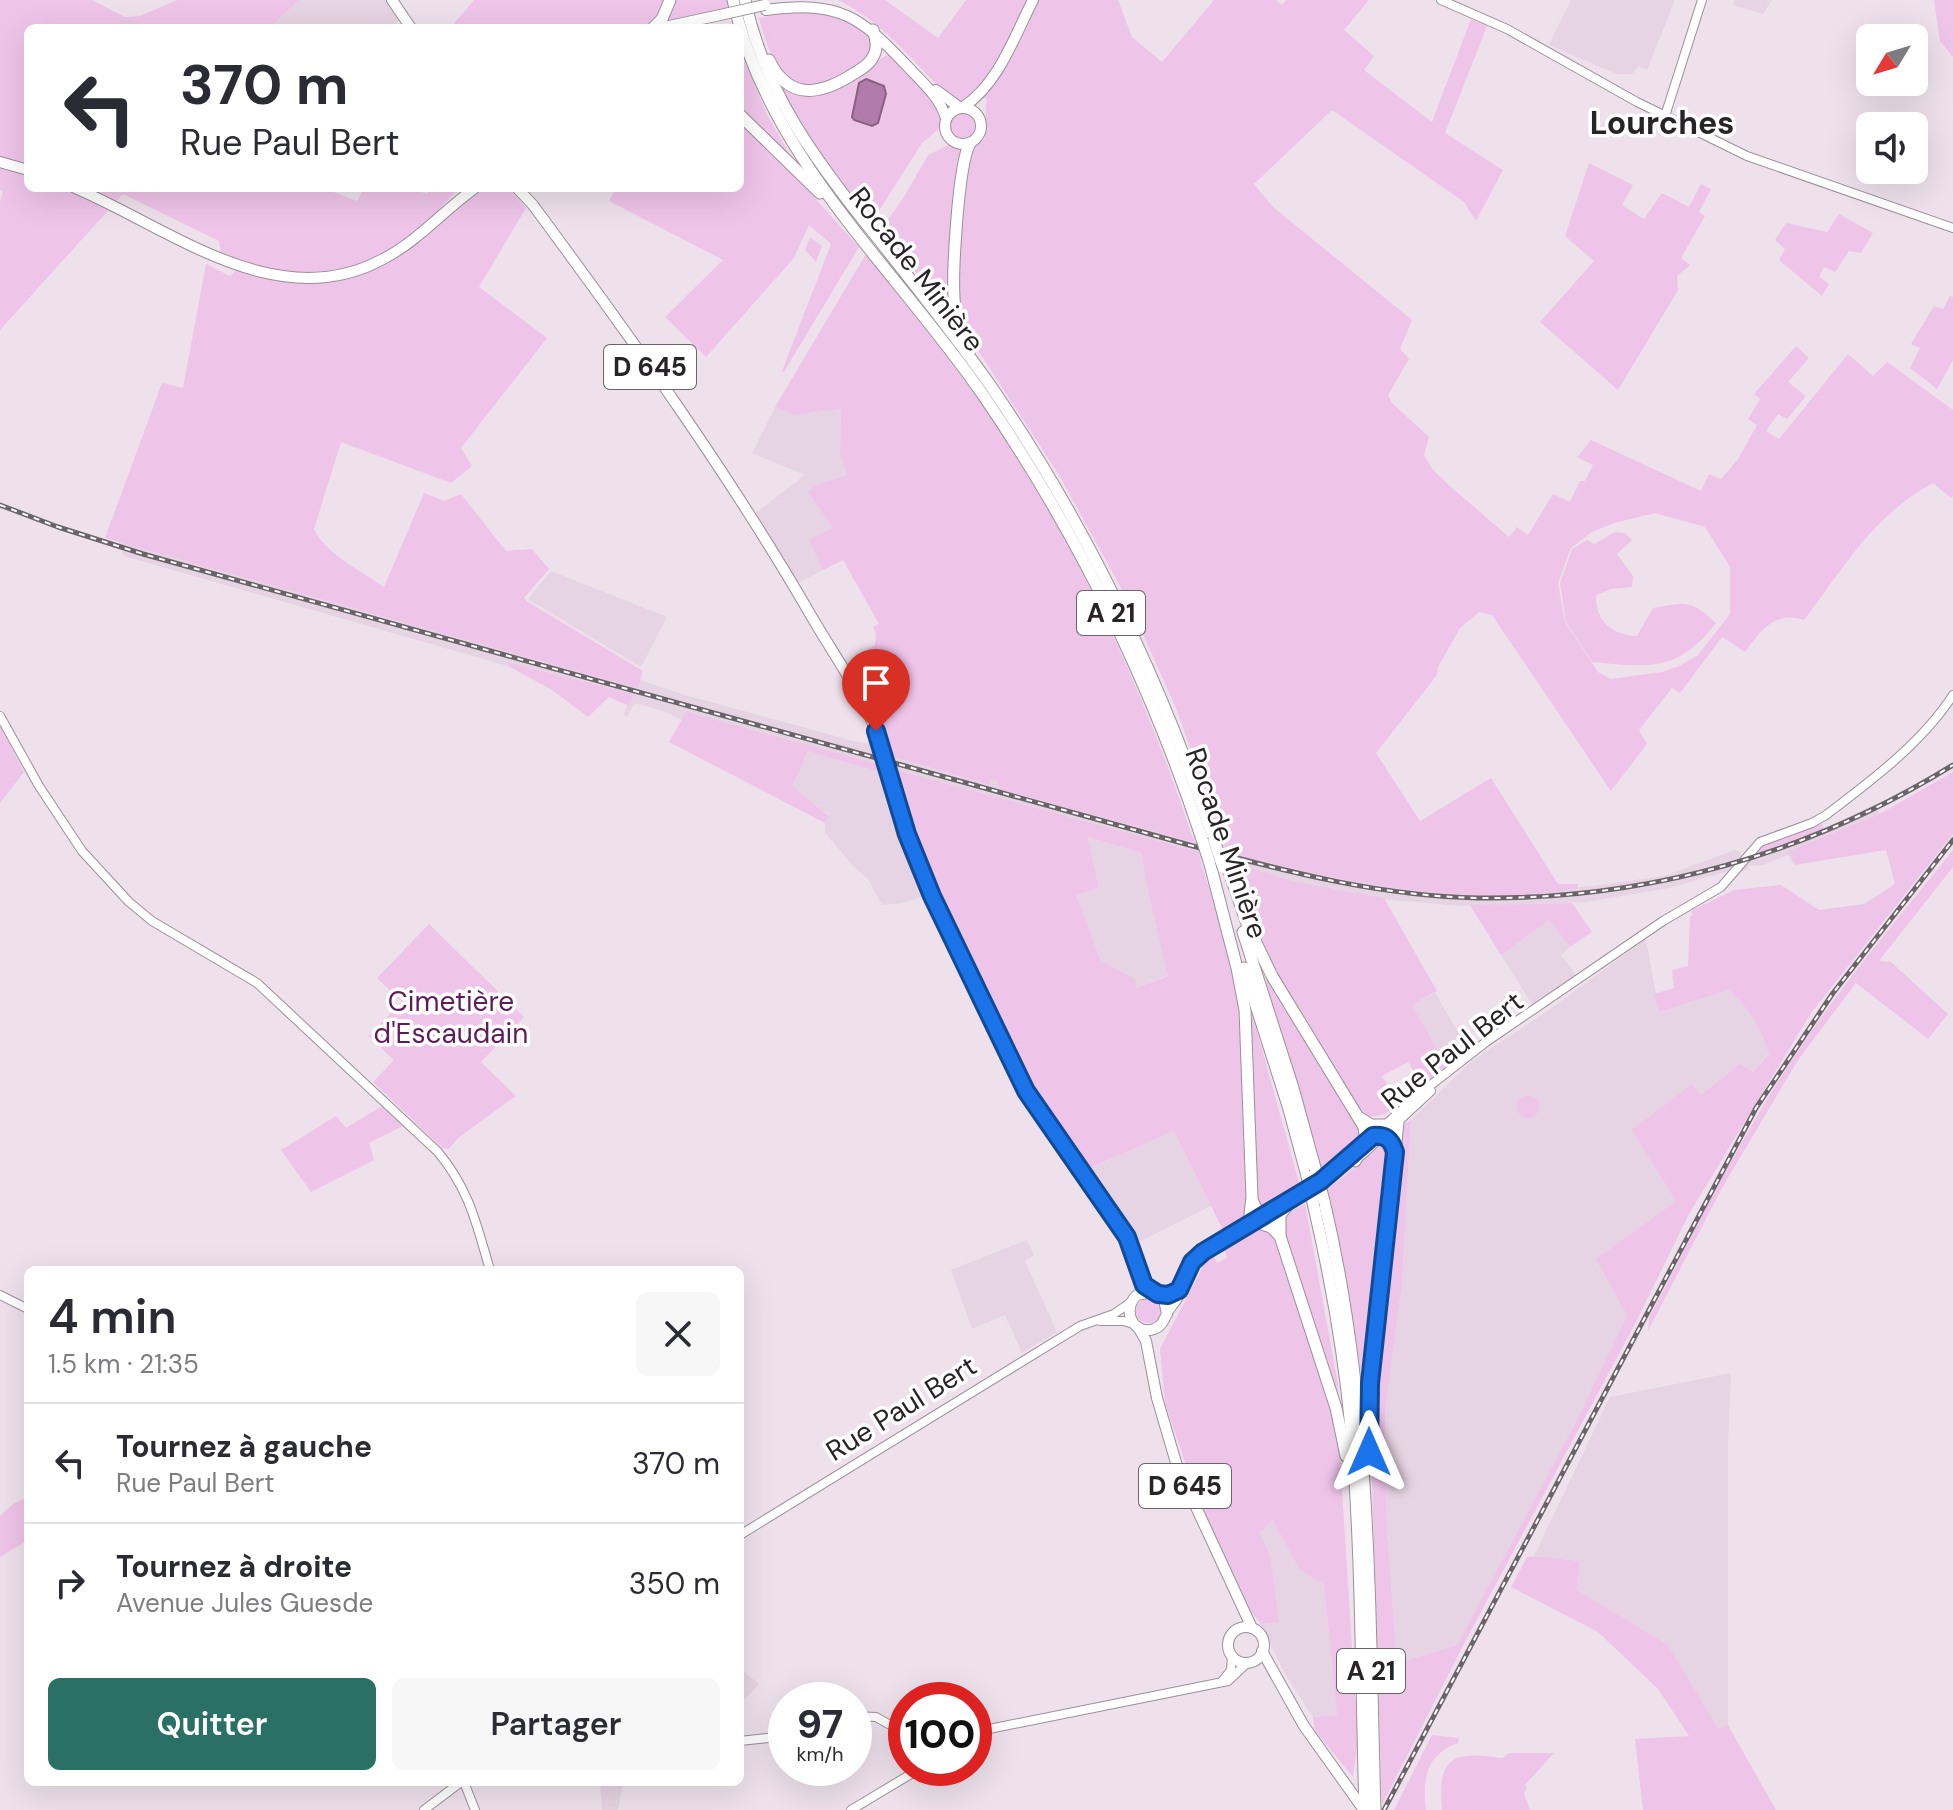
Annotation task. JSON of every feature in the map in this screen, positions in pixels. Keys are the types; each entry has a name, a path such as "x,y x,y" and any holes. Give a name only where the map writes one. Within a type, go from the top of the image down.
{"highway":[{"path":"657,24 670,0"},
{"name":"Rocade Minière","path":"733,0 740,24"},
{"path":"746,0 771,65 786,82 802,90 825,89 866,66 876,49 873,30"},
{"name":"Rocade Minière","path":"746,0 764,65 787,114 1009,414 1067,507 1109,585 1155,684 1199,795 1212,841 1210,864 1311,1172"},
{"name":"Rocade Minière","path":"744,40 775,115 805,164 951,350 995,412 1071,536 1109,608 1225,868 1293,1088 1353,1352 1366,1494 1369,1765 1364,1810"},
{"path":"744,119 875,252"},
{"path":"970,143 964,157 961,181 954,275 955,304 966,339 1000,393 1009,414"},
{"path":"1210,864 1245,1010 1252,1197 1280,1236"},
{"path":"1225,868 1276,984 1366,1132 1391,1141 1395,1152"},
{"path":"1360,1118 1371,1125 1376,1135"},
{"path":"1366,1494 1370,1489 1370,1383 1398,1122"},
{"path":"1355,1161 1376,1135"},
{"path":"1265,1218 1294,1197"},
{"name":"Rocade Minière","path":"1319,1204 1344,1371 1357,1531 1369,1765 1375,1810"},
{"path":"1265,1218 1279,1222 1280,1236 1339,1420 1357,1531"}],"main road":[{"path":"392,0 408,24"},
{"path":"682,24 798,0"},
{"path":"815,0 843,7 868,20 943,97 978,115"},
{"path":"766,8 826,6 851,16 873,30 934,95 946,118 950,138 958,143 970,143 981,131 978,115 993,74 1031,3"},
{"path":"696,24 721,17"},
{"path":"946,118 975,98 993,74"},
{"path":"0,162 24,169"},
{"path":"83,192 232,263 288,278 335,276 371,265 403,248 470,192"},
{"path":"440,216 461,192"},
{"name":"D 645","path":"521,192 631,338 776,557 867,713 882,748 895,796 932,896 984,1008 1037,1109 1131,1244 1141,1279 1155,1293"},
{"name":"D 645","path":"527,192 533,205"},
{"name":"Rue Paul Bert","path":"1265,1218 1328,1175 1376,1135"},
{"name":"Rue Paul Bert","path":"1167,1314 1181,1293 1197,1257 1321,1188 1355,1161"},
{"name":"D 645","path":"1116,1222 1133,1270 1132,1300"},
{"path":"1155,1293 1165,1302 1167,1314 1160,1326 1148,1330 1136,1326 1129,1314 1132,1300 1141,1293 1155,1293 1171,1294 1183,1285"},
{"name":"D 645","path":"1136,1326 1146,1341 1165,1429 1177,1466 1252,1628"},
{"name":"D 645","path":"1152,1371 1155,1337 1160,1326"},
{"name":"D 645","path":"1236,1595 1236,1630"},
{"path":"1281,1685 1267,1671 1232,1656 1228,1642 1236,1630 1252,1628 1261,1636 1262,1651 1312,1739 1364,1810"},
{"path":"1249,1662 1262,1651"}],"street":[{"path":"1441,0 1507,29 1665,116 1768,164 1953,228"},
{"path":"1665,116 1702,0"},
{"name":"Rue Paul Bert","path":"1355,1161 1376,1135 1466,1057 1668,917 1721,887 1760,842 1819,820 1927,730 1953,695"},
{"path":"0,716 28,767 86,856 138,910 261,987 434,1148 454,1171 466,1193 478,1221 489,1266"},
{"name":"Rue Paul Bert","path":"1376,1135 1398,1122 1455,1071 1621,950"},
{"path":"0,1295 24,1307"},
{"name":"Rue Paul Bert","path":"744,1533 1087,1322 1116,1313 1132,1300"},
{"path":"1087,1322 1123,1321 1136,1326"},
{"path":"1221,1682 1231,1670 1232,1656"},
{"path":"992,1728 1221,1682 1232,1679 1249,1662"},
{"path":"744,1741 768,1738"},
{"path":"424,1810 457,1786"},
{"path":"464,1786 475,1810"},
{"path":"851,1810 891,1786"}],"shaded area":[{"path":"299,0 388,0 400,20 396,24 273,24"},
{"path":"1571,0 1675,0 1647,70 1638,66 1632,74 1617,74 1549,45"},
{"path":"1734,0 1772,0 1763,14 1733,5"},
{"path":"866,79 884,86 886,94 878,123 872,126 852,117 859,83"},
{"path":"775,407 793,415 841,409 840,455 847,475 816,485 833,529 810,541 823,570 798,583 753,515 805,475 752,453"},
{"path":"118,540 873,744 1245,851 1546,889 1664,876 1735,850 1740,852 1741,858 1824,829 1875,804 1882,819 1792,863 1788,855 1763,865 1747,866 1748,869 1742,871 1742,868 1736,869 1669,888 1586,902 1462,906 1380,899 1283,881 894,776 935,893 882,905 868,879 825,833 829,815 791,786 807,752 682,720 639,704 634,704 627,717 623,715 629,701 124,556"},
{"path":"551,571 667,617 641,667 528,599"},
{"path":"1086,837 1142,853 1168,975 1136,988 1134,979 1101,961 1076,895 1099,888"},
{"path":"1549,920 1570,947 1561,955 1576,975 1533,1006 1501,955"},
{"path":"1646,939 1659,1012 1729,990 1748,1007 1762,1031 1769,1053 1753,1072 1740,1064 1699,1095 1692,1084 1676,1201 1597,1259 1627,1315 1576,1422 1457,1645 1397,1663 1387,1531 1385,1411 1402,1284 1411,1120 1473,1060 1546,1012"},
{"path":"1435,993 1468,1049 1446,1065 1412,1005"},
{"path":"1174,1131 1211,1206 1133,1245 1077,1157 1091,1167"},
{"path":"1027,1240 1034,1255 1025,1261 1057,1332 1022,1353 1005,1315 972,1329 951,1270"},
{"path":"1731,1373 1728,1443 1728,1725 1718,1730 1668,1645 1575,1590 1580,1561 1534,1556 1610,1397"},
{"path":"1273,1520 1299,1569 1324,1583 1337,1715 1313,1717 1284,1672 1261,1624 1278,1622 1259,1533"},
{"path":"744,1672 759,1684 744,1700"},
{"path":"600,1786 622,1786 618,1810 602,1810"}],"green space":[{"path":"0,0 92,0 125,17 140,16 177,0 299,0 273,24 24,24 24,192 333,192 357,201 362,192 455,192 420,227 377,257 329,273 302,275 267,271 221,253 219,241 123,194 0,330 0,201 3,191 0,190"},
{"path":"474,0 727,0 729,8 666,24 453,24"},
{"path":"838,0 885,0 938,38 966,0 1118,0 1132,37 1162,62 1214,0 1276,0 1282,5 1286,0 1369,0 1344,30 1374,56 1364,70 1432,122 1471,19 1487,26 1445,133 1503,170 1476,221 1464,202 1332,110 1254,184 1273,207 1412,320 1400,349 1409,359 1388,395 1392,403 1429,437 1424,455 1433,470 1509,537 1517,527 1528,535 1553,494 1570,502 1580,481 1585,481 1593,465 1577,457 1591,440 1701,491 1709,474 1721,479 1738,459 1757,425 1748,419 1760,399 1754,394 1796,346 1809,358 1788,382 1806,396 1787,419 1778,414 1766,431 1779,439 1848,354 1873,376 1887,362 1953,410 1953,496 1951,498 1933,483 1893,511 1861,544 1804,620 1785,618 1769,624 1745,652 1722,637 1680,693 1672,688 1639,730 1647,744 1611,791 1492,615 1479,612 1460,628 1438,667 1437,675 1376,753 1420,821 1491,778 1558,884 1578,884 1578,888 1491,896 1446,894 1312,873 1227,852 1176,708 1127,599 1059,475 970,338 958,307 947,300 940,304 882,228 928,155 948,145 972,148 984,140 987,99 974,94 964,103 957,103 887,34","holes":["1655,513 1705,527 1730,567 1730,614 1698,655 1679,666 1662,672 1611,679 1598,672 1565,622 1558,583 1571,548 1592,532"]},
{"path":"1934,0 1953,0 1953,57 1940,41"},
{"path":"812,10 844,18 862,27 870,45 869,57 827,81 798,84 786,76 776,63 759,18"},
{"path":"890,53 934,101 943,121 941,127 922,143 875,217 860,190 848,195 804,132 778,82 795,94 823,94"},
{"path":"744,59 767,115 791,156 785,165 859,247 784,372 831,244 809,225 794,258 706,357 665,317 723,260 609,201 614,192 744,192"},
{"path":"962,112 971,116 975,125 971,134 962,138 953,134 949,125 953,116"},
{"path":"1589,163 1633,185 1622,205 1644,219 1662,193 1689,207 1701,184 1711,189 1699,212 1705,216 1681,258 1690,265 1677,276 1678,290 1618,390 1540,322 1594,261 1565,236"},
{"path":"476,192 512,192 526,208 479,287 547,338 461,448 472,466 451,483 341,442 314,529 335,554 384,587 424,493 444,501 461,494 506,551 532,549 549,569 524,598 643,671 638,688 105,538 162,383 183,388 206,264 230,276 236,270 268,279 300,283 354,274"},
{"path":"1839,214 1873,233 1861,253 1849,251 1835,272 1824,267 1819,277 1829,284 1822,296 1779,260 1785,249 1775,240 1786,223 1827,232"},
{"path":"810,237 822,246 816,262 805,250"},
{"path":"866,254 990,416 1063,536 1135,686 1194,842 1000,789 997,780 989,779 991,785 888,755 848,671 857,656 875,645 873,627 879,624 843,560 823,570 809,540 833,528 808,492 816,485 847,475 840,455 841,409 793,415 775,407"},
{"path":"1950,296 1953,297 1953,360 1937,389 1910,368 1920,348 1911,344 1934,306 1943,309"},
{"path":"1615,532 1625,533 1632,540 1617,554 1633,576 1632,587 1596,595 1599,613 1607,625 1620,633 1637,636 1653,608 1681,604 1700,610 1716,623 1702,639 1675,659 1646,665 1592,662 1566,622 1560,583 1572,549 1587,540 1594,544"},
{"path":"509,663 633,694 629,706 609,697 588,717 552,690 510,667"},
{"path":"686,712 881,765 881,772 808,751 792,786 829,816 825,823 669,742"},
{"path":"0,726 24,772 0,803"},
{"path":"891,769 1198,852 1225,940 1238,1003 1250,1006 1300,1186 1224,1232 1174,1131 1091,1167 1077,1157 1009,1047 935,893","holes":["1087,837 1142,853 1168,976 1136,988 1135,979 1101,961 1076,895 1099,888"]},
{"path":"1953,772 1953,834 1811,1013 1689,1214 1636,1322 1466,1640 1382,1805 1372,1478 1374,1389 1364,1389 1327,1190 1385,1142 1400,1145 1404,1124 1411,1120 1402,1284 1385,1411 1387,1531 1397,1663 1457,1645 1576,1422 1627,1315 1596,1259 1676,1201 1632,1130 1692,1084 1700,1095 1740,1064 1753,1072 1769,1054 1754,1019 1729,990 1659,1012 1654,994 1674,988 1672,970 1688,966 1691,911 1734,890 1781,885 1819,910 1864,904 1895,884 1886,850 1795,865 1789,851 1876,816"},
{"path":"1821,823 1824,829 1749,858 1767,843"},
{"path":"1953,850 1953,867 1879,961 1891,962 1948,1014 1928,1039 1856,983 1798,1060 1722,1188 1648,1331 1649,1318 1768,1098 1846,984"},
{"path":"1230,862 1294,882 1384,898 1437,991 1412,1005 1446,1065 1423,1086 1408,1062 1382,1076 1400,1106 1382,1115 1367,1117 1360,1143 1323,1173 1265,982 1276,978"},
{"path":"1572,903 1592,932 1570,947 1549,920 1501,955 1470,905"},
{"name":"Cimetière d'Escaudain","path":"429,924 524,1017 481,1062 516,1096 458,1138 449,1149 442,1148 373,1082 394,1060 368,1036 402,1002 377,978"},
{"path":"1528,1096 1536,1099 1539,1107 1536,1115 1528,1118 1520,1115 1517,1107 1520,1099"},
{"path":"382,1106 403,1126 369,1143 374,1160 311,1192 281,1150 336,1116 346,1128"},
{"path":"1305,1204 1338,1384 1358,1740 1353,1777 1315,1731 1313,1717 1337,1715 1324,1584 1299,1569 1273,1520 1259,1533 1270,1555 1279,1622 1261,1624 1250,1610 1197,1498 1165,1403 1160,1349 1208,1257 1213,1255 1217,1263 1227,1258 1224,1247"},
{"path":"1148,1299 1157,1302 1160,1311 1157,1320 1148,1323 1139,1320 1136,1311 1139,1302"},
{"path":"24,1499 24,1542 0,1557 0,1516"},
{"path":"1527,1557 1580,1561 1576,1590 1668,1645 1718,1729 1728,1725 1776,1810 1643,1810 1635,1739 1689,1736 1658,1689 1598,1632 1511,1587"},
{"path":"1432,1735 1459,1738 1458,1743 1439,1754 1428,1769 1426,1810 1394,1810"},
{"path":"1509,1753 1554,1753 1525,1785 1524,1794 1530,1810 1442,1810 1442,1778 1452,1761 1471,1756 1502,1758"}],"railway":[{"path":"0,505 143,554 1234,857 1303,874 1407,893 1478,898 1541,897 1603,891 1725,866 1842,824 1953,765"},
{"path":"1384,1810 1756,1108 1833,993 1953,840"}],"district":[{"name":"Lourches","path":"1662,123"}],"route":[{"path":"876,731 911,844 984,1008 1037,1109 1127,1237 1141,1279 1152,1292 1166,1295 1179,1290 1192,1262 1203,1252 1321,1181 1373,1136 1383,1136 1391,1141 1395,1152 1370,1383 1369,1452"}]}
